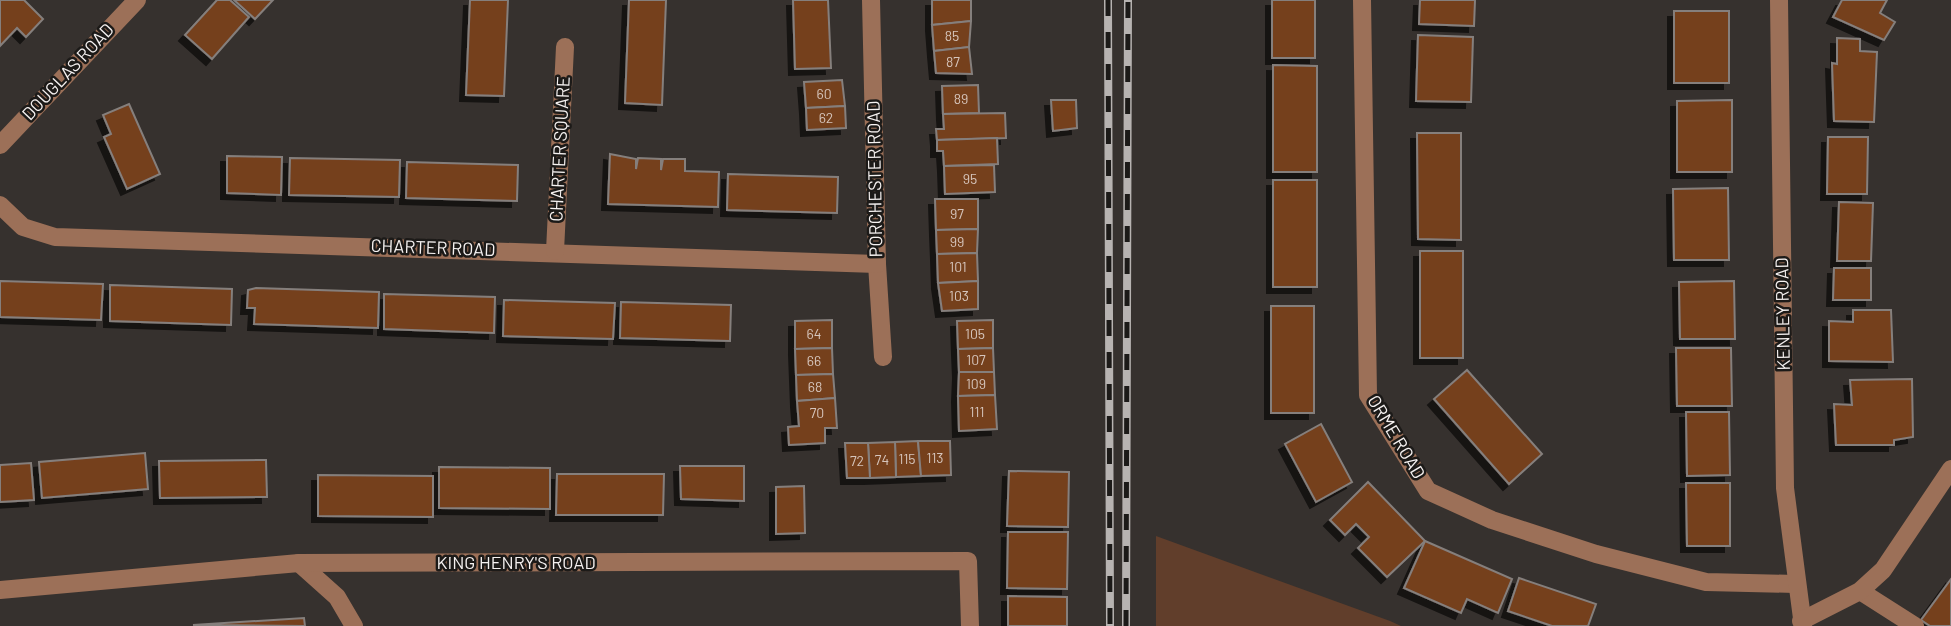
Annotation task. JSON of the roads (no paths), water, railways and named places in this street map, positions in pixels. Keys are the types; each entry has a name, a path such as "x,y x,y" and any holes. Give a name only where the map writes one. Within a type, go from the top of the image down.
{"street":[{"name":"DOUGLAS ROAD","path":"0,145 137,0"},
{"name":"PORCHESTER ROAD","path":"871,0 877,264 883,357"},
{"name":"ORME ROAD","path":"1362,0 1368,395 1428,491 1493,520 1597,554 1706,582 1795,584"},
{"name":"KENLEY ROAD","path":"1779,0 1785,488 1802,624"},
{"name":"CHARTER SQUARE","path":"555,251 565,47"},
{"name":"CHARTER ROAD","path":"0,205 23,227 55,237 555,251 877,264"},
{"path":"1802,624 1860,591 1883,570 1951,469"},
{"name":"KING HENRY'S ROAD","path":"0,590 299,563 968,561 970,626"},
{"path":"299,563 337,597 354,626"},
{"path":"1860,591 1915,626"}],"railway":[{"path":"1108,0 1110,626"},
{"path":"1126,626 1128,0"}]}
